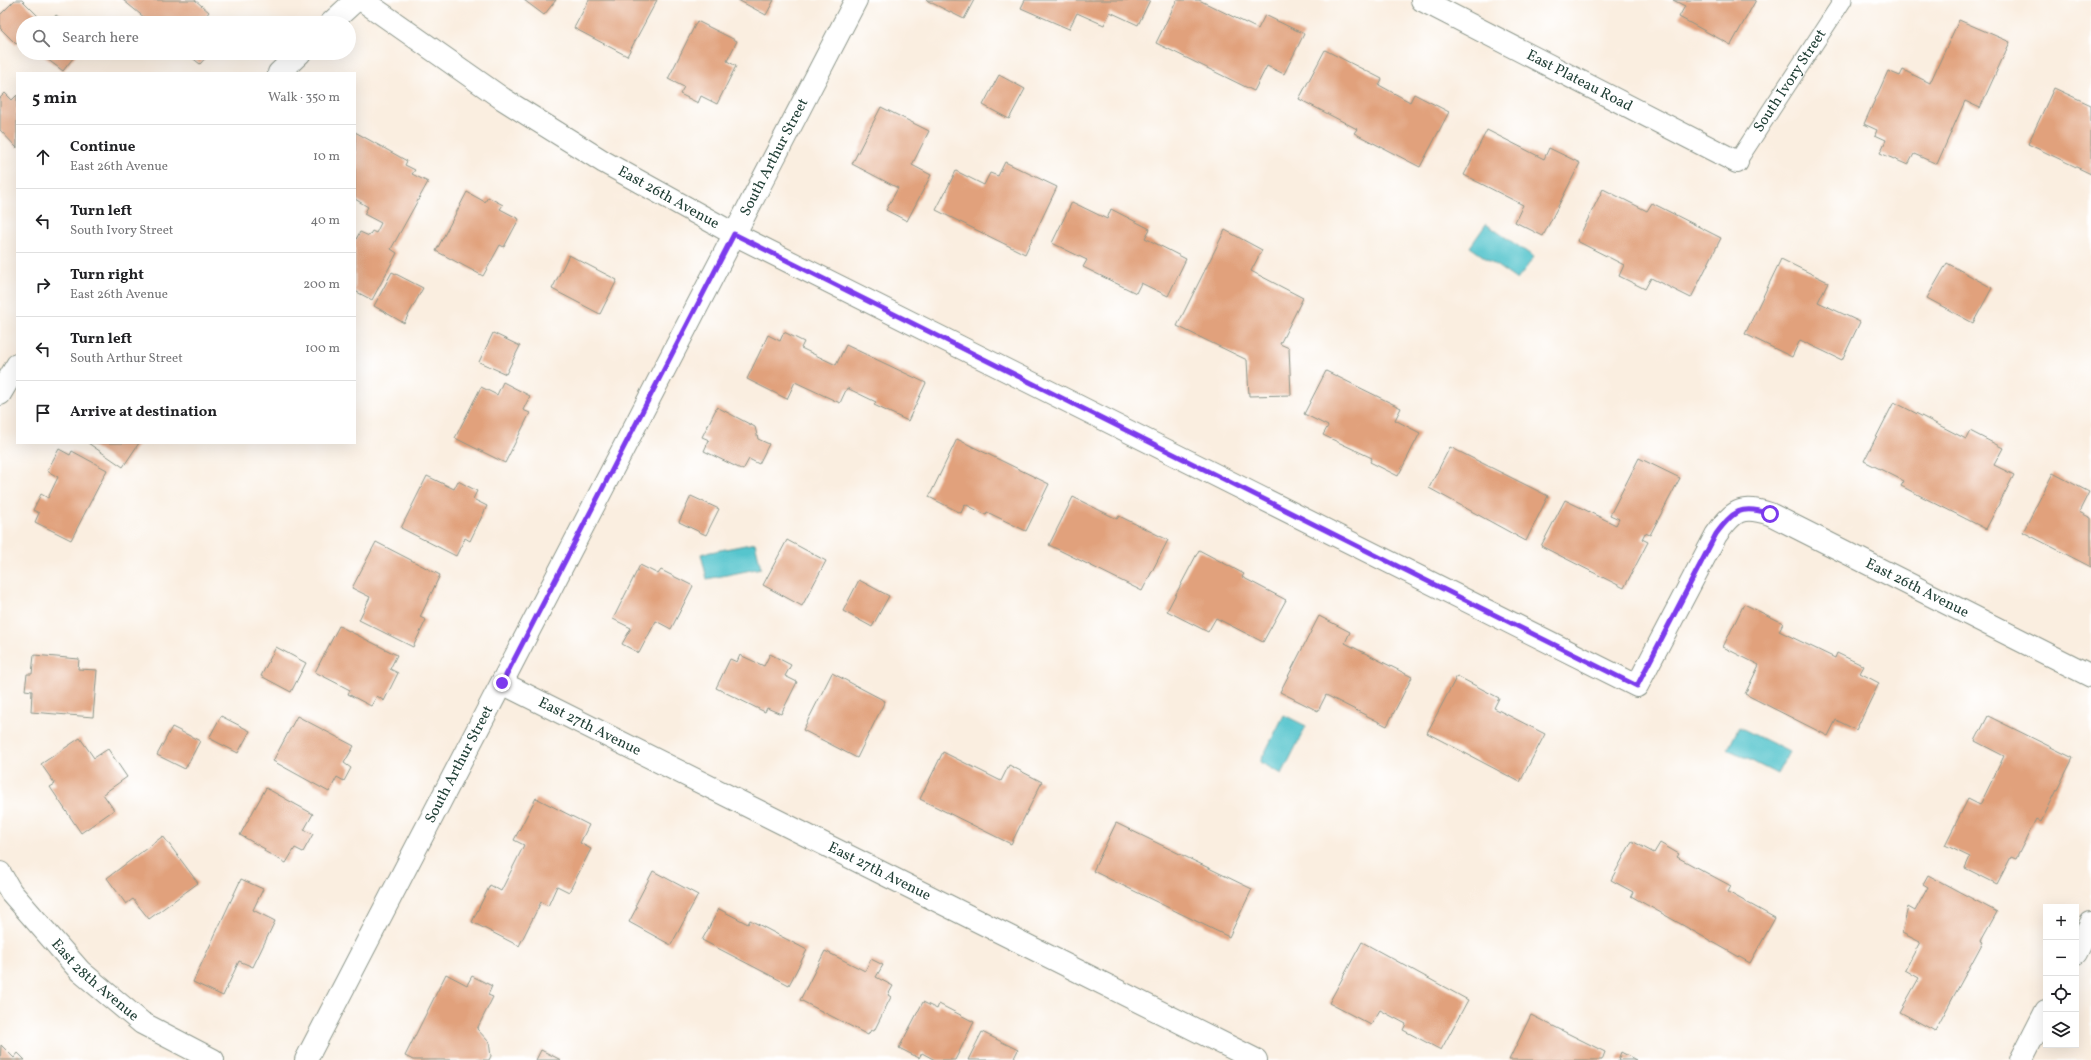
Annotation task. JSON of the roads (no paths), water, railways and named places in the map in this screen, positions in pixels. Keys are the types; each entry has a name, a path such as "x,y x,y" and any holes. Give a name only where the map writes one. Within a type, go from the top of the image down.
{"street":[{"path":"339,16 356,0"},
{"name":"East 26th Avenue","path":"362,0 503,99 604,162 734,234 1637,686 1716,534 1726,520 1740,509 1755,509 1770,514 2091,676"},
{"name":"South Arthur Street","path":"306,1060 856,0"},
{"name":"East Plateau Road","path":"1422,0 1737,162"},
{"path":"280,72 293,60"},
{"path":"0,394 16,367"},
{"name":"East 27th Avenue","path":"502,683 1256,1060"},
{"name":"East 28th Avenue","path":"0,873 11,892 80,972 142,1023 213,1060"},
{"path":"2079,946 2091,923"},
{"path":"2021,1060 2045,1012"}],"lane":[{"name":"South Ivory Street","path":"1737,162 1843,0"}],"water":[{"path":"1486,224 1534,257 1517,280 1470,247"},
{"path":"755,543 761,568 707,579 701,554"},
{"path":"1284,715 1306,726 1282,774 1260,762"},
{"path":"1739,727 1789,752 1777,774 1728,749"}]}
